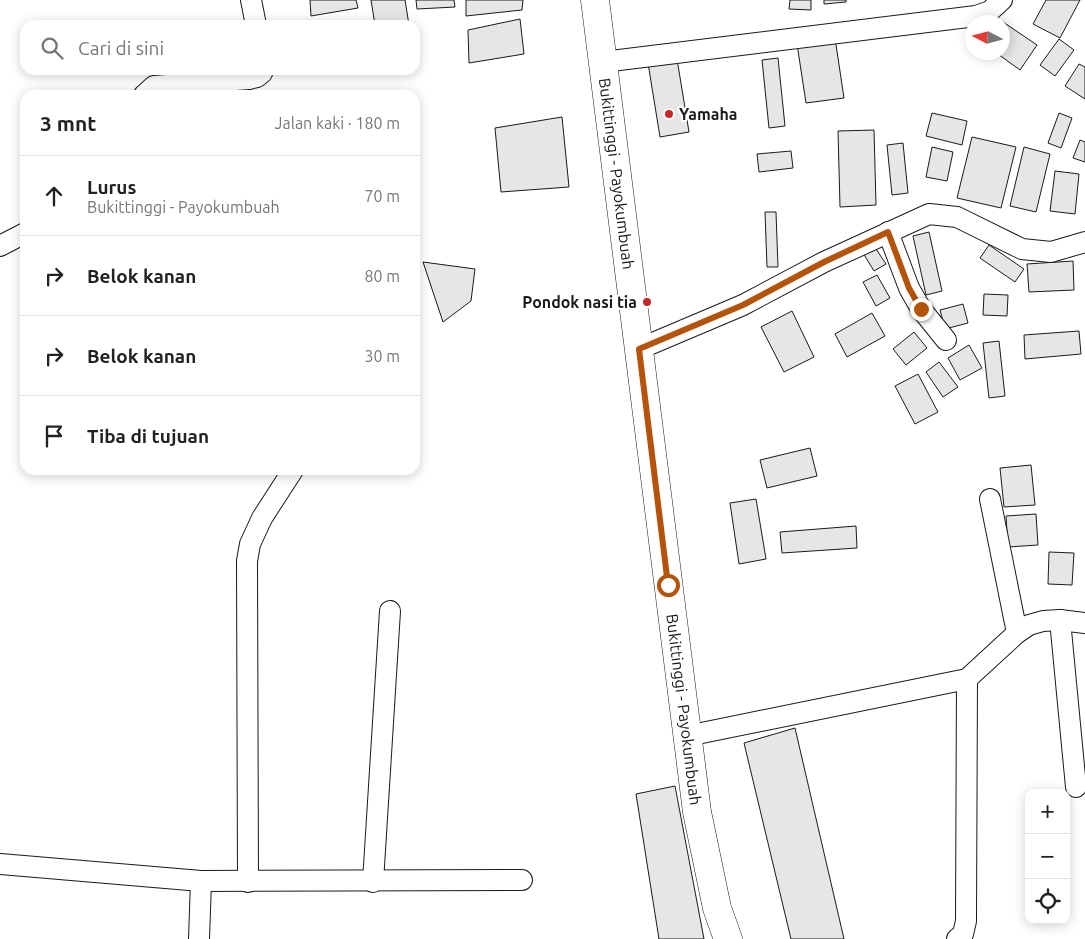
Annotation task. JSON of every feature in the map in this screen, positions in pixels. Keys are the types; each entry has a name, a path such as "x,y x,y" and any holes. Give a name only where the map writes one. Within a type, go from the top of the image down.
{"main road":[{"name":"Bukittinggi - Payokumbuah","path":"595,0 696,812 717,908 728,939"}],"street":[{"path":"251,0 255,20"},
{"path":"603,62 976,16 990,10 1002,0"},
{"path":"150,90 154,86 249,79 260,75"},
{"path":"639,349 743,305 824,262 929,214 957,216 1022,249 1051,252 1085,242"},
{"path":"888,232 909,288 921,309 946,340"},
{"path":"0,246 20,236"},
{"path":"248,882 247,561 250,544 258,527 290,475"},
{"path":"990,500 1017,633"},
{"path":"373,882 390,611"},
{"path":"687,736 967,679 1028,625 1043,621 1060,620 1085,623"},
{"path":"1060,620 1076,787"},
{"path":"957,939 963,934 966,921 967,679"},
{"path":"0,864 201,881 373,882 522,880"},
{"path":"198,939 201,881"}],"building":[{"path":"310,0 356,0 358,8 311,16"},
{"path":"371,0 405,0 408,20 374,20"},
{"path":"416,0 454,0 455,7 417,9"},
{"path":"466,0 523,0 522,10 466,16"},
{"path":"790,0 811,0 811,10 789,9"},
{"path":"824,0 846,0 846,2 824,4"},
{"path":"1046,0 1080,0 1060,38 1033,24"},
{"path":"520,19 524,54 469,63 468,30"},
{"path":"1010,27 1037,45 1020,70 1006,60 1010,60"},
{"path":"835,38 844,98 806,103 797,44"},
{"path":"1059,39 1074,50 1055,76 1040,65"},
{"path":"778,58 785,126 769,128 762,60"},
{"path":"677,59 689,132 660,137 648,63"},
{"path":"1079,64 1085,67 1085,99 1065,86"},
{"path":"932,113 967,121 962,145 926,136"},
{"path":"1059,113 1072,118 1061,148 1048,143"},
{"path":"562,117 569,187 501,192 495,128"},
{"path":"874,130 876,205 840,207 838,131"},
{"path":"972,137 1016,147 1001,208 957,198"},
{"path":"1080,140 1085,142 1085,162 1073,158"},
{"path":"903,143 908,193 892,195 887,145"},
{"path":"932,147 953,152 947,181 926,177"},
{"path":"1024,147 1050,154 1036,212 1010,206"},
{"path":"791,151 793,168 759,172 757,154"},
{"path":"1055,171 1079,174 1075,214 1050,211"},
{"path":"765,212 776,212 778,267 767,267"},
{"path":"929,232 942,291 926,295 913,236"},
{"path":"989,245 1024,269 1015,282 980,258"},
{"path":"874,246 886,264 874,271 863,253"},
{"path":"1073,261 1074,290 1029,292 1027,264"},
{"path":"423,262 475,269 471,301 443,322"},
{"path":"877,275 890,298 876,306 863,282"},
{"path":"984,294 1008,295 1007,316 983,315"},
{"path":"963,304 968,323 945,329 940,310"},
{"path":"792,311 814,357 784,372 761,327"},
{"path":"872,313 885,336 847,357 835,334"},
{"path":"1079,331 1081,354 1025,359 1024,335"},
{"path":"914,332 927,348 906,365 893,349"},
{"path":"999,341 1005,396 989,398 983,343"},
{"path":"969,345 982,368 960,380 948,358"},
{"path":"939,362 958,387 943,397 926,372"},
{"path":"918,374 938,412 915,424 895,386"},
{"path":"810,448 817,476 767,488 760,460"},
{"path":"1031,465 1035,505 1004,507 1000,468"},
{"path":"756,499 766,559 739,564 730,503"},
{"path":"1036,514 1038,545 1008,547 1006,516"},
{"path":"856,526 857,548 782,553 780,532"},
{"path":"1049,552 1074,553 1072,585 1048,584"},
{"path":"795,728 844,939 791,939 744,743"},
{"path":"675,786 704,939 659,939 636,794"}],"place":[{"name":"Yamaha","path":"669,114"},
{"name":"Pondok nasi tia","path":"647,302"}],"route":[{"path":"668,585 639,349 743,305 824,262 888,232 909,288 921,309"}]}
